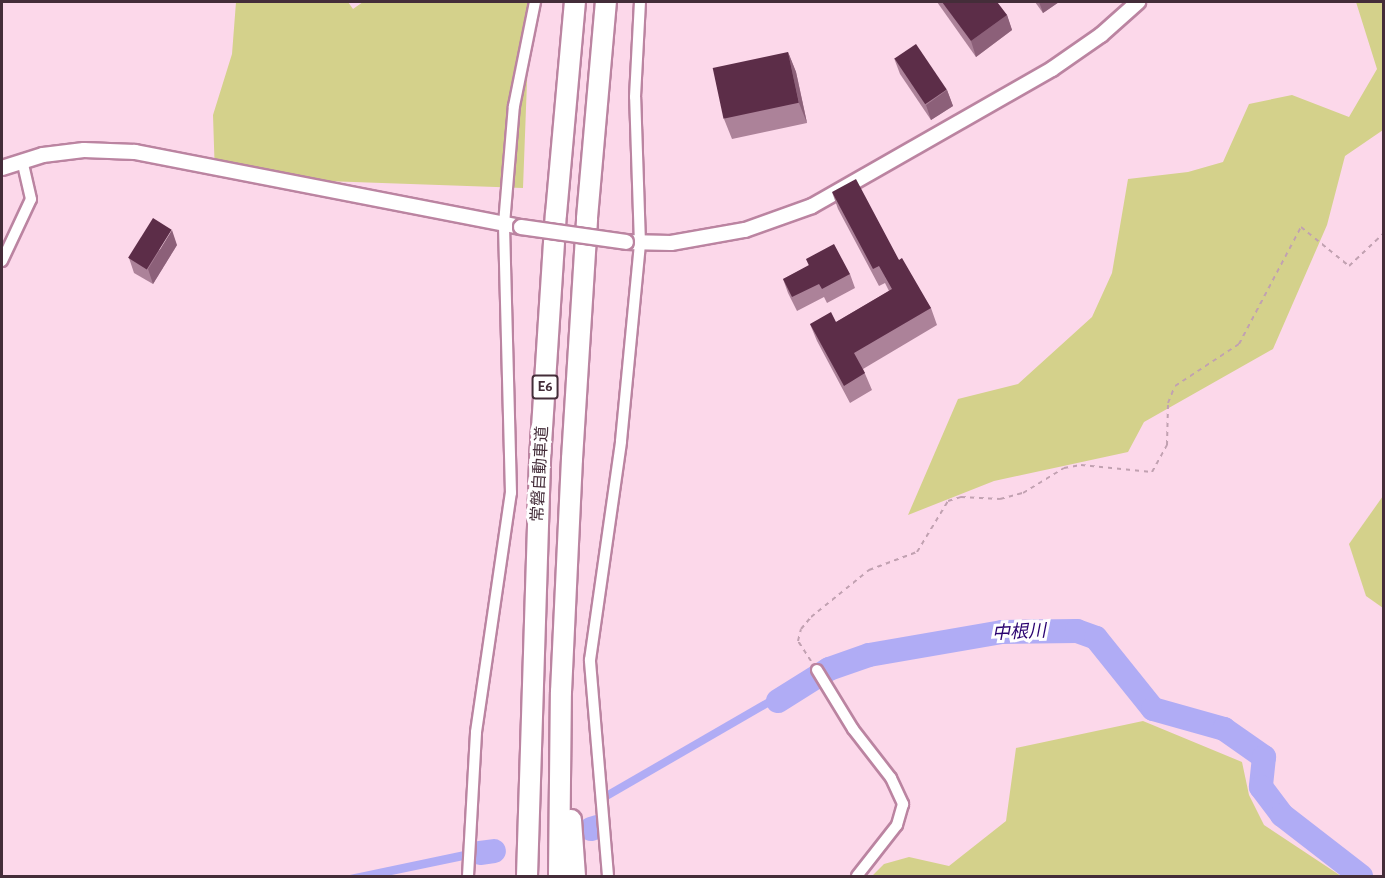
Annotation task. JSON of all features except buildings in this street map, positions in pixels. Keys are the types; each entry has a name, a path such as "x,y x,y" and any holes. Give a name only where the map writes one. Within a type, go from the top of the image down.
{"highway":[{"name":"常磐自動車道","path":"526,876 542,436 575,2"},
{"name":"常磐自動車道","path":"559,876 561,692 586,229 606,2"},
{"path":"561,692 575,876"},
{"path":"520,876 529,773"}],"street":[{"path":"468,876 476,732 511,493 504,224 514,106 535,2"},
{"path":"608,876 590,660 621,441 640,244 635,97 640,2"},
{"path":"2,168 22,161 84,150 135,152 504,224 640,244 745,230 812,206 1052,69 1101,35 1138,2"},
{"path":"2,261 31,199 22,161"},
{"path":"817,670 891,778 903,804 897,825 857,876"}],"path":[{"path":"817,670 798,642 801,629 869,570 917,552 948,501 961,497 1000,499 1023,493 1064,468 1081,465 1152,472 1167,445 1168,403 1176,386 1239,344 1301,227 1349,266 1383,234"}],"shaded area":[{"path":"236,2 348,2 353,9 363,2 530,2 523,188 215,177 213,115 232,54"},
{"path":"1356,2 1383,2 1383,130 1345,156 1327,225 1273,349 1144,422 1128,452 994,481 908,515 958,399 1018,384 1092,317 1112,273 1128,179 1188,172 1223,162 1249,104 1292,95 1349,117 1377,69"},
{"path":"1383,496 1383,608 1366,596 1349,544"},
{"path":"801,679 805,686 604,802 600,795"},
{"path":"1143,721 1242,762 1249,795 1264,825 1341,876 872,876 884,864 909,857 949,866 1006,821 1016,748"},
{"path":"464,851 464,860 387,876 345,876"}],"waterway":[{"name":"中根川","path":"778,701 829,669 869,655 1002,632 1077,631 1096,638 1153,709 1224,729 1264,757 1261,787 1282,815 1361,876"},
{"name":"中根川","path":"591,829 597,827"},
{"name":"中根川","path":"480,853 494,851"}]}
